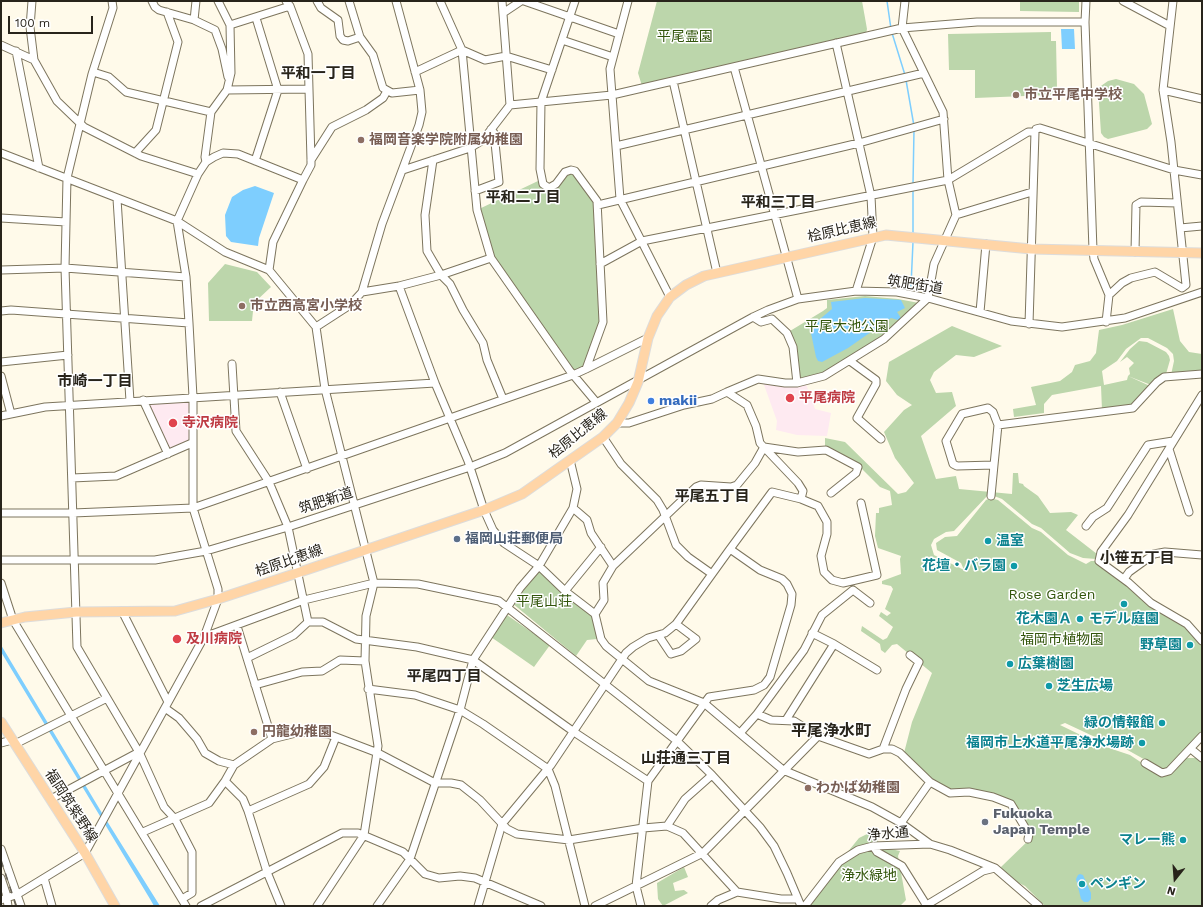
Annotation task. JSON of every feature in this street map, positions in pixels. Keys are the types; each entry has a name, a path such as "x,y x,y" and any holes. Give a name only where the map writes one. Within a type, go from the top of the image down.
{"main road":[{"name":"桧原比恵線","path":"1,622 76,612 175,611 218,599 484,510 522,494 603,437 617,423 629,403 638,382 648,338 657,316 670,298 686,285 704,276 886,235 1031,249 1202,253"},
{"name":"福岡筑紫野線","path":"1,722 51,798 85,853 115,906"}],"street":[{"path":"32,1 30,27 34,60 57,101 84,127 134,153 198,174"},
{"path":"1,583 13,620 72,716 103,770 143,832 184,903 192,892 192,852 175,819 164,807 139,753 77,647 66,268 67,178 93,72 112,8 112,1"},
{"path":"152,1 154,7 194,20 216,30 222,49 228,86"},
{"path":"194,20 196,1"},
{"path":"206,162 205,157 211,112 228,86 232,73 230,25 218,1"},
{"path":"317,1 321,8 338,20 340,36 343,40 348,41 360,37"},
{"path":"349,1 360,37 373,55 383,88 392,93 420,90"},
{"path":"316,327 350,305 362,292 382,224 403,170 422,112 420,90 396,1"},
{"path":"440,1 462,50 477,210 491,258 573,375 596,402"},
{"path":"403,170 470,148 483,140 510,105 502,1"},
{"path":"503,13 521,1"},
{"path":"524,1 619,34"},
{"path":"575,1 542,102 540,170 543,184 546,187 552,187 565,172 571,170 575,171 598,205 603,322 586,368"},
{"path":"628,1 610,69 620,199 670,298"},
{"path":"617,423 629,423 684,405 712,398 758,379 785,383 797,383 824,376 884,339 928,298 934,264 956,215 948,180 943,112 902,28 905,1"},
{"path":"1086,1 1085,22 1093,250 1094,259 1110,295 1106,322"},
{"path":"1123,1 1170,26"},
{"path":"1110,295 1122,283 1131,278 1155,272 1182,288 1186,284 1174,170 1163,90 1173,1"},
{"path":"230,25 256,18 288,4 308,54 311,165 273,242 271,265 268,270"},
{"path":"134,153 156,130 178,42 167,12"},
{"path":"255,160 278,90 256,18"},
{"path":"510,105 612,95 902,28 977,22 1085,22"},
{"path":"562,40 613,56"},
{"path":"836,43 871,196 873,237 856,291"},
{"path":"1,45 34,60"},
{"path":"415,72 462,50 485,60 506,56 552,70"},
{"path":"16,51 39,168"},
{"path":"734,67 798,300"},
{"path":"93,72 110,77 126,92 211,112"},
{"path":"616,146 924,73"},
{"path":"673,81 717,273"},
{"path":"228,86 278,90 309,89"},
{"path":"1163,90 1202,99"},
{"path":"311,160 332,127 366,110 383,98 388,91"},
{"path":"598,205 859,143 944,119"},
{"path":"600,264 642,241 948,180 1028,132 1035,132 1040,128 1174,170 1202,175"},
{"path":"475,191 499,182 494,133 491,130"},
{"path":"1029,324 1035,132"},
{"path":"1,153 177,221 225,252 268,270 316,327 325,389 374,583 366,616 365,661 378,753 364,835 317,906"},
{"path":"5,902 85,853 204,637 218,599 218,589 193,508 193,397 189,323 186,277 177,221 198,174 206,162 223,153 238,154 303,180"},
{"path":"433,160 424,215 427,251 440,275 450,284 483,344 487,360 504,399"},
{"path":"956,215 1032,192"},
{"path":"117,199 130,401"},
{"path":"1135,252 1136,205 1140,202 1177,203"},
{"path":"1,218 66,222"},
{"path":"1180,228 1202,226"},
{"path":"980,312 986,244"},
{"path":"362,292 399,286 440,275 491,258"},
{"path":"1,270 66,268 186,277"},
{"path":"399,286 435,383 470,467 484,510 493,530 504,543 539,566 565,591 595,614 601,638 606,646 654,684 704,702 741,732 783,770 872,807 901,823 930,844"},
{"name":"筑肥街道","path":"638,382 753,317 768,310 798,300 856,291 897,292 928,298 1029,324 1062,327 1106,322 1125,318 1202,292"},
{"path":"1,311 67,314 189,323"},
{"path":"753,317 761,322 772,319 787,333 794,347 797,383"},
{"path":"1,513 73,513 193,508 307,469 449,417 573,375 648,338"},
{"path":"1,362 68,355"},
{"path":"850,360 876,380 876,384 856,418 881,439"},
{"path":"232,364 236,430 269,482 288,527 308,622"},
{"path":"998,425 1133,408 1156,382 1164,377 1202,374"},
{"path":"1,376 11,414"},
{"name":"筑肥新道","path":"1,560 155,560 206,551 354,506 470,467 505,453 596,402 638,382"},
{"path":"1,416 45,406 435,383"},
{"path":"280,392 307,469"},
{"path":"727,392 748,405 760,443 798,483 803,491 801,499"},
{"path":"1202,395 1128,516 1101,552 1099,561 1124,579 1151,603 1187,624 1202,641"},
{"path":"143,400 168,454"},
{"path":"991,496 998,425 993,412 988,408 962,414 946,441 953,464 957,466 994,465"},
{"path":"603,437 621,464 657,500 665,515 676,545 688,557 712,574"},
{"path":"1086,526 1093,518 1107,508 1148,445 1173,441"},
{"path":"72,478 116,476 135,466 147,463 192,443"},
{"path":"764,447 798,452 826,450 858,467 856,473 831,493"},
{"path":"595,614 604,600 604,582 613,566 696,487 701,485 731,487 737,485 755,463 764,447"},
{"path":"1169,449 1189,512"},
{"path":"377,906 410,859 434,783 460,710 473,660 520,588 539,566 573,508 577,489 570,460"},
{"path":"478,906 502,824 548,769 622,659 633,647 648,638 665,633 676,624 772,492 801,499 818,506 827,522 827,534 821,556 824,572 832,580 843,583 877,575 861,503"},
{"path":"573,508 587,520 591,533 613,566"},
{"path":"565,591 600,547"},
{"path":"641,906 636,886 648,781 709,696 754,690 764,685 770,677 791,605 792,594 787,584 782,579 760,570 730,550"},
{"path":"1124,579 1129,572 1154,554 1165,552 1202,555"},
{"path":"204,637 304,600 374,583 418,584 499,601 508,606 677,741 712,775 774,846 800,902"},
{"path":"741,732 757,714 804,650 822,615 853,590 870,604"},
{"path":"122,611 166,705 197,739 205,753 219,761 234,765"},
{"path":"247,658 294,634 308,622 323,622 339,632 366,641 417,647 473,660 574,732 648,781"},
{"path":"659,636 671,654 680,651 696,638 676,624"},
{"path":"237,626 272,739"},
{"path":"812,633 834,644 877,670"},
{"path":"786,720 834,644"},
{"path":"883,749 906,689 919,662 910,656"},
{"path":"255,685 302,672 322,671 340,660 365,661"},
{"path":"368,689 415,695 460,710 484,724 548,769 555,786 585,906"},
{"path":"1,743 14,742 72,716 107,698"},
{"path":"757,714 771,720 794,721 818,736 868,754 883,749 892,749 900,752 930,782 950,793 969,792 993,797 1011,804 1029,834 1028,839"},
{"path":"143,832 209,804 225,782 234,765 272,739 300,732 319,733 336,737 378,753 434,783 451,782 461,786 480,800 502,824 517,834 569,840 643,828 667,826 683,832 737,892"},
{"path":"595,906 703,853 818,736"},
{"path":"1144,763 1162,773 1169,771 1202,736"},
{"path":"248,811 309,784 324,767 336,737"},
{"path":"1191,749 1202,758"},
{"path":"51,798 103,770 139,753"},
{"path":"667,826 685,799 712,775"},
{"path":"225,782 242,799 248,811 267,872 281,906"},
{"path":"901,823 930,782"},
{"path":"201,906 342,833 364,835 403,852 425,874 439,878 460,876 475,878 541,906"},
{"name":"浄水通","path":"805,906 839,862 858,850 873,846 930,844 950,850 995,868 1038,906"},
{"path":"873,846 877,852 902,866 926,906 983,871 995,868"},
{"path":"1,849 21,906"},
{"path":"1,878 6,893 5,902"},
{"path":"44,878 52,906"},
{"path":"711,906 718,900 737,892 800,902"}],"shaded area":[{"name":"平尾病院","path":"763,382 806,384 815,409 831,413 827,436 797,435 776,430 777,421"},
{"name":"寺沢病院","path":"189,401 190,440 169,450 148,403"}],"green space":[{"name":"平尾霊園","path":"657,1 862,1 867,29 866,34 642,86 638,73"},
{"path":"1020,1 1079,1 1079,12 1020,11"},
{"path":"1051,32 1051,41 1056,41 1057,88 1050,95 975,98 975,70 949,70 948,34"},
{"path":"1116,79 1134,84 1144,94 1152,124 1147,129 1108,139 1101,133 1098,88 1108,81"},
{"path":"574,173 595,204 600,321 584,365 582,368 573,371 494,259 479,209 538,181 545,189 554,190 566,174"},
{"path":"225,264 257,272 271,287 255,302 260,309 253,311 252,321 209,321 208,283"},
{"name":"平尾大池公園","path":"865,296 898,299 919,303 881,339 840,364 814,377 799,380 797,347 790,331 827,308 827,300"},
{"path":"1173,309 1180,341 1189,352 1202,354 1202,372 1171,375 1174,361 1173,354 1167,348 1148,338 1141,338 1126,349 1117,361 1102,371 1104,385 1127,380 1128,376 1150,386 1130,406 1102,410 1101,386 1052,395 1044,404 1044,413 1014,417 1013,409 1036,405 1031,387 1060,381 1072,372 1075,365 1090,361 1096,353 1099,330 1122,325"},
{"path":"952,326 1002,346 974,357 956,355 934,372 930,380 936,393 952,392 956,406 921,436 936,479 956,476 959,489 1012,494 1013,473 1018,473 1019,483 1023,484 1038,496 1050,513 1071,512 1078,515 1066,530 1097,554 1096,559 1083,558 1070,553 1041,528 1032,524 1002,499 989,494 954,531 946,532 934,539 931,545 934,555 964,570 961,563 937,550 936,543 945,537 957,536 986,500 990,498 998,500 1032,528 1041,532 1068,555 1086,564 1091,561 1096,561 1186,626 1198,639 1202,645 1202,734 1165,771 1173,771 1186,758 1196,758 1202,762 1202,906 1045,906 1025,886 1015,881 1002,870 1001,867 1034,835 1013,803 956,792 938,784 904,753 912,722 932,673 897,644 892,645 885,653 881,650 880,644 861,631 862,626 883,640 887,638 893,627 879,616 881,612 887,616 891,613 885,609 893,589 891,586 882,584 882,581 901,574 901,556 878,548 875,536 876,513 879,513 879,508 892,505 890,491 880,487 859,466 825,450 825,438 845,442 898,494 906,492 914,483 895,458 884,432 904,410 912,405 897,395 886,381 889,362","holes":["1065,723 1105,740 1107,743 1124,748 1165,771 1154,771 1130,755 1106,747 1099,742 1093,741 1060,725"]},
{"path":"1139,341 1147,342 1166,352 1169,356 1170,360 1166,374 1151,385 1128,376 1130,374 1129,368 1134,363 1127,357 1120,362 1130,349"},
{"name":"平尾山荘","path":"538,570 592,615 597,639 587,640 576,656 512,603"},
{"path":"507,615 550,645 534,667 491,637"},
{"name":"浄水緑地","path":"873,831 881,847 900,851 898,856 906,900 900,906 810,906 821,892 824,881 859,838"},
{"path":"684,867 688,877 673,883 675,891 684,890 688,893 663,906 658,899 657,883"}],"water":[{"path":"1061,29 1074,29 1075,49 1062,49"},
{"path":"255,186 274,193 259,238 258,246 231,242 226,236 225,215 232,197 243,190"},
{"path":"865,298 901,300 905,308 897,312 901,318 898,320 891,318 848,348 822,362 818,361 811,333 814,324 832,309 831,302"},
{"path":"1,645 160,906 154,906 1,652"},
{"path":"1080,874 1083,875 1091,893 1091,899 1088,902 1084,902 1081,899 1076,879"}],"waterway":[{"path":"887,1 891,29"},
{"path":"892,33 905,75"},
{"path":"906,80 914,126"},
{"path":"913,184 914,130"},
{"path":"913,190 913,234"},
{"path":"911,286 913,242"}],"railway":[{"path":"1,860 16,906"}],"place":[{"name":"市立平尾中学校","path":"1016,95"},
{"name":"福岡音楽学院附属幼稚園","path":"361,140"},
{"name":"市立西高宮小学校","path":"242,306"},
{"name":"平尾病院","path":"790,398"},
{"name":"makii","path":"651,401"},
{"name":"寺沢病院","path":"173,423"},
{"name":"福岡山荘郵便局","path":"457,539"},
{"name":"温室","path":"988,541"},
{"name":"花壇・バラ園","path":"1014,566"},
{"name":"モデル庭園","path":"1124,604"},
{"name":"花木園Ａ","path":"1080,619"},
{"name":"及川病院","path":"177,639"},
{"name":"野草園","path":"1190,645"},
{"name":"広葉樹園","path":"1010,664"},
{"name":"芝生広場","path":"1049,686"},
{"name":"緑の情報館","path":"1162,723"},
{"name":"円龍幼稚園","path":"254,732"},
{"name":"福岡市上水道平尾浄水場跡","path":"1142,743"},
{"name":"わかば幼稚園","path":"808,788"},
{"name":"Fukuoka Japan Temple","path":"985,822"},
{"name":"マレー熊","path":"1183,840"},
{"name":"ペンギン","path":"1082,884"}],"district":[{"name":"平和一丁目","path":"318,74"},
{"name":"平和二丁目","path":"523,198"},
{"name":"平和三丁目","path":"778,203"},
{"name":"市崎一丁目","path":"95,382"},
{"name":"平尾五丁目","path":"712,497"},
{"name":"小笹五丁目","path":"1137,559"},
{"name":"平尾四丁目","path":"444,677"},
{"name":"平尾浄水町","path":"831,731"},
{"name":"山荘通三丁目","path":"686,759"}],"park label":[{"name":"Rose Garden","path":"1052,595"},
{"name":"福岡市植物園","path":"1062,640"}]}
